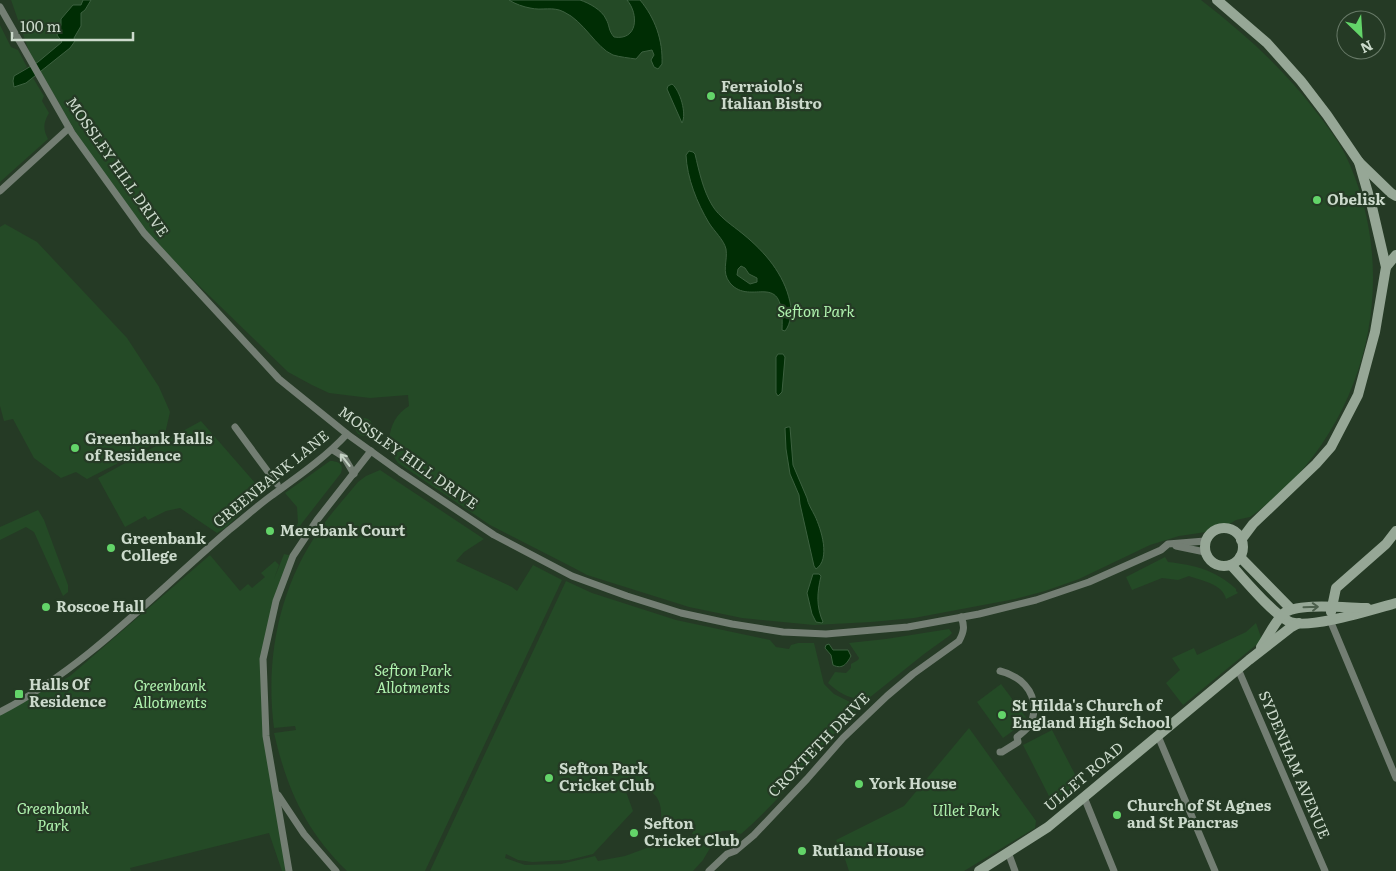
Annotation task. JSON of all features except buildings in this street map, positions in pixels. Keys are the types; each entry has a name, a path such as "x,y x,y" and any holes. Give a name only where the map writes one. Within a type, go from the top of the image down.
{"street":[{"path":"1217,0 1267,44 1301,81 1359,162 1396,196"},
{"name":"MOSSLEY HILL DRIVE","path":"0,7 69,128 144,233 279,379 371,451 494,536 572,576 681,613 783,632 826,634 908,627 979,614 1036,600 1088,582 1161,550 1168,544"},
{"path":"0,191 69,128"},
{"path":"1241,540 1253,524 1316,464 1331,446 1358,395 1376,332 1386,266 1359,162"},
{"path":"1386,266 1396,255"},
{"path":"235,427 277,484"},
{"name":"GREENBANK LANE","path":"0,712 53,679 96,647 229,530 332,450 348,434"},
{"path":"332,450 344,456 354,474"},
{"path":"289,871 266,736 263,660 276,601 293,556 317,520 371,451"},
{"path":"1234,531 1253,524"},
{"path":"1225,528 1234,531 1243,546 1240,557 1230,565 1218,565 1208,558 1205,552 1205,541 1211,533 1218,529 1225,528"},
{"path":"1396,530 1386,544 1336,588 1330,620 1396,778"},
{"path":"1168,544 1205,541"},
{"path":"1168,544 1205,552"},
{"path":"1240,557 1292,609 1311,606 1376,608"},
{"path":"1230,565 1253,590 1294,626 1346,618 1396,603"},
{"path":"1253,590 1258,574"},
{"name":"ULLET ROAD","path":"979,871 1048,827 1238,670 1264,644 1281,616 1292,609"},
{"name":"CROXTETH DRIVE","path":"709,871 727,854 735,851 754,835 797,790 842,738 883,700 913,674 959,641 963,634 964,624 961,617"},
{"name":"ULLET ROAD","path":"1249,660 1294,626"},
{"name":"SYDENHAM AVENUE","path":"1238,670 1325,871"},
{"path":"1000,672 1010,674 1023,683 1031,696 1034,706 1033,720 1030,726 1017,737 1018,742 1000,752"},
{"path":"1158,736 1215,871"},
{"path":"276,792 304,834 336,871"},
{"path":"1084,797 1114,871"},
{"path":"1008,852 1015,871"}],"green space":[{"name":"Sefton Park","path":"11,0 1201,0 1248,39 1277,67 1304,97 1345,154 1361,195 1370,237 1373,280 1370,322 1360,364 1345,404 1323,442 1296,477 1250,517 1236,520 1220,530 1179,536 1150,545 1079,579 1045,591 1015,599 914,618 814,625 742,618 689,607 587,575 490,525 398,463 393,456 390,432 397,417 409,406 408,395 370,398 329,393 288,372 152,240 80,140 30,54"},
{"path":"0,25 11,47 18,50 27,67 20,72 17,86 33,78 44,96 42,101 49,113 44,126 48,139 0,182"},
{"path":"5,224 37,242 127,338 159,387 170,412 164,438 87,479 76,472 61,478 34,458 13,419 4,421 0,406 0,227"},
{"path":"364,418 370,421 373,427 370,433 364,436 358,433 355,427 358,421"},
{"path":"201,421 263,492 225,528 217,533 180,508 166,511 148,520 145,516 125,527 98,478"},
{"path":"330,461 340,464 342,467 341,473 302,523 292,539 290,537 298,523 297,507 285,493"},
{"name":"Sefton Park Allotments","path":"380,470 484,539 464,552 456,561 517,591 533,565 562,580 425,871 347,871 320,840 300,808 285,772 274,733 296,730 295,726 274,728 272,702 274,650 278,624 294,575 306,551 334,511 358,482"},
{"path":"38,510 44,520 68,585 68,592 63,596 34,532 26,527 0,540 0,527"},
{"name":"Greenbank Allotments","path":"284,554 293,556 276,601 263,659 265,707 289,871 282,871 269,833 130,868 131,871 0,871 0,712 53,679 56,687 58,683 70,676 210,555 240,591 248,584 252,588 265,577 261,573 275,561 279,565 274,579"},
{"path":"1165,557 1168,562 1196,567 1213,573 1236,589 1238,593 1226,599 1221,590 1216,586 1189,576 1178,580 1162,578 1132,590 1126,577"},
{"path":"566,581 592,593 676,620 770,640 776,647 789,649 791,645 798,643 814,643 824,684 834,694 850,702 862,705 773,803 741,834 737,833 736,830 722,831 711,837 692,834 696,825 689,823 665,826 661,823 661,807 656,796 646,789 631,784 625,789 633,811 593,854 569,860 532,862 518,860 506,854 505,858 525,865 561,864 595,856 598,861 625,856 663,842 674,841 687,844 713,843 703,860 693,871 430,871"},
{"path":"1256,623 1262,640 1183,705 1166,683 1180,670 1172,658 1194,648 1197,655 1246,632"},
{"path":"949,629 952,633 949,636 869,698 863,699 847,696 828,683 835,672 846,673 851,668 851,664 858,660 859,658 849,643"},
{"path":"1001,684 1028,720 1003,738 977,702"},
{"name":"Ullet Park","path":"969,728 1036,821 1035,828 964,871 849,871 836,840 904,806"},
{"path":"1052,730 1080,784 1051,800 1023,745"}],"shaded area":[{"path":"83,0 91,0 81,13 81,26 70,48 26,83 14,87 14,76 38,62 62,42 57,35 61,19 73,5 81,5"},
{"path":"509,0 580,0 602,13 614,37 622,37 632,31 634,25 633,12 627,0 640,0 650,14 657,30 661,46 662,64 658,69 654,67 651,60 654,55 652,50 642,52 636,59 613,55 601,47 578,22 564,12 556,9 528,8"},
{"path":"672,84 678,91 682,102 684,114 682,123 667,89"},
{"path":"689,151 695,154 704,187 715,209 759,248 778,273 791,306 790,321 785,331 782,330 778,299 772,294 765,292 738,290 727,279 725,271 726,249 700,207 688,173 686,155","holes":["741,266 749,274 757,278 757,282 750,284 737,275 738,269"]},
{"path":"778,354 783,354 785,357 782,392 778,396 776,393 776,357"},
{"path":"790,427 793,465 822,536 823,558 821,564 816,569 799,495 790,474 785,428"},
{"path":"813,574 821,576 818,599 822,623 816,622 812,614 807,593"},
{"path":"829,644 833,650 848,650 851,656 844,665 839,667 833,665 831,655 825,648"}],"place":[{"name":"Ferraiolo's Italian Bistro","path":"711,96"},
{"name":"Obelisk","path":"1317,200"},
{"name":"Greenbank Halls of Residence","path":"75,448"},
{"name":"Merebank Court","path":"270,531"},
{"name":"Greenbank College","path":"111,548"},
{"name":"Roscoe Hall","path":"46,607"},
{"name":"Halls Of Residence","path":"19,694"},
{"name":"St Hilda's Church of England High School","path":"1002,715"},
{"name":"Sefton Park Cricket Club","path":"549,778"},
{"name":"York House","path":"859,784"},
{"name":"Church of St Agnes and St Pancras","path":"1117,815"},
{"name":"Sefton Cricket Club","path":"634,833"},
{"name":"Rutland House","path":"802,851"}],"park label":[{"name":"Greenbank Park","path":"53,818"}]}
